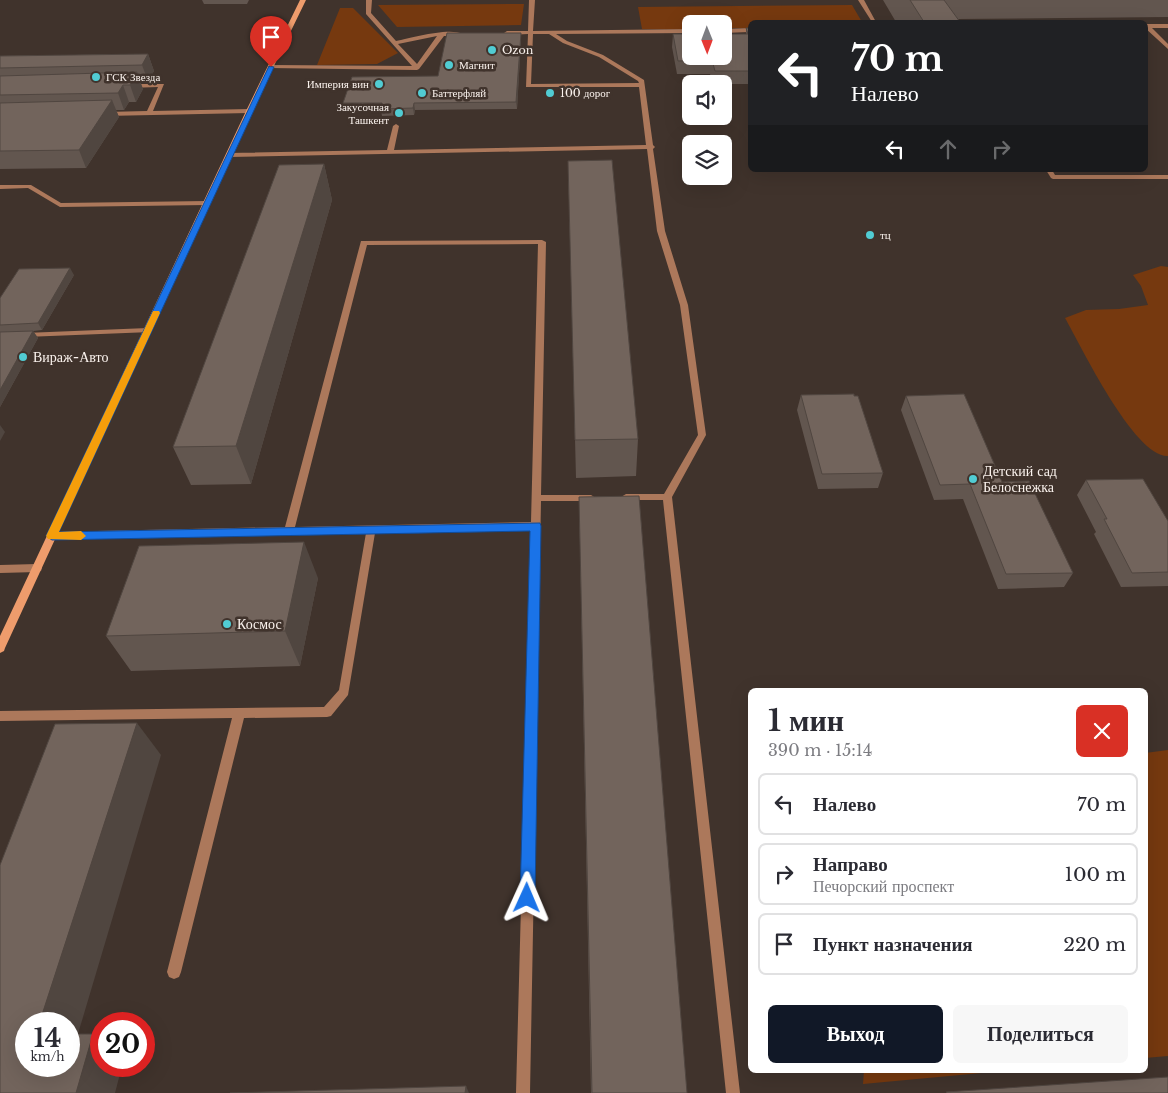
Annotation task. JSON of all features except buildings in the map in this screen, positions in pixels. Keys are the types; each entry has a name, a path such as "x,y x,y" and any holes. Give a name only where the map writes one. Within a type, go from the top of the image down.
{"main road":[{"path":"0,648 303,0"}],"street":[{"path":"368,0 368,13 417,68"},
{"path":"532,0 528,86 642,85"},
{"path":"860,0 873,20"},
{"path":"1148,26 1168,26"},
{"path":"1148,28 1168,47"},
{"path":"732,31 748,30"},
{"path":"501,33 682,31"},
{"path":"551,33 565,42 601,56 641,80 652,147 661,230 684,305 702,435 668,497 733,1093"},
{"path":"417,68 442,34"},
{"path":"394,43 442,34 471,34"},
{"path":"271,67 417,68"},
{"path":"124,86 162,85 148,113"},
{"path":"99,114 250,111"},
{"path":"390,152 396,126"},
{"path":"230,155 652,147"},
{"path":"1050,172 1053,177 1168,177"},
{"path":"0,187 29,186 60,205 208,203"},
{"path":"289,531 364,243 542,242 523,1093"},
{"path":"0,336 148,330"},
{"path":"536,498 668,497"},
{"path":"52,536 536,526"},
{"path":"0,716 327,712 338,702 344,692 371,530"},
{"path":"0,569 37,568"},
{"path":"174,972 239,713"}],"shaded area":[{"path":"524,4 521,25 397,27 378,5"},
{"path":"852,5 861,20 748,20 748,28 732,28 732,15 682,15 682,29 642,29 638,7"},
{"path":"340,8 353,8 398,53 377,64 317,65"},
{"path":"1161,266 1168,267 1168,456 1154,452 1140,439 1125,420 1110,398 1065,318 1086,310 1119,309 1148,305 1141,286 1133,275"},
{"path":"1168,750 1168,1056 1148,1058 1148,753"},
{"path":"864,1073 982,1073 863,1084"}],"slow traffic":[{"path":"81,536 52,536 156,313"}],"place":[{"name":"Ozon","path":"492,50"},
{"name":"Магнит","path":"449,65"},
{"name":"ГСК Звезда","path":"96,77"},
{"name":"Империя вин","path":"379,84"},
{"name":"Баттерфляй","path":"422,93"},
{"name":"100 дорог","path":"550,93"},
{"name":"Закусочная Ташкент","path":"399,113"},
{"name":"тц","path":"870,235"},
{"name":"Вираж-Авто","path":"23,357"},
{"name":"Детский сад Белоснежка","path":"973,479"},
{"name":"Космос","path":"227,624"}],"route":[{"path":"271,67 52,536 536,526 527,898"}]}
